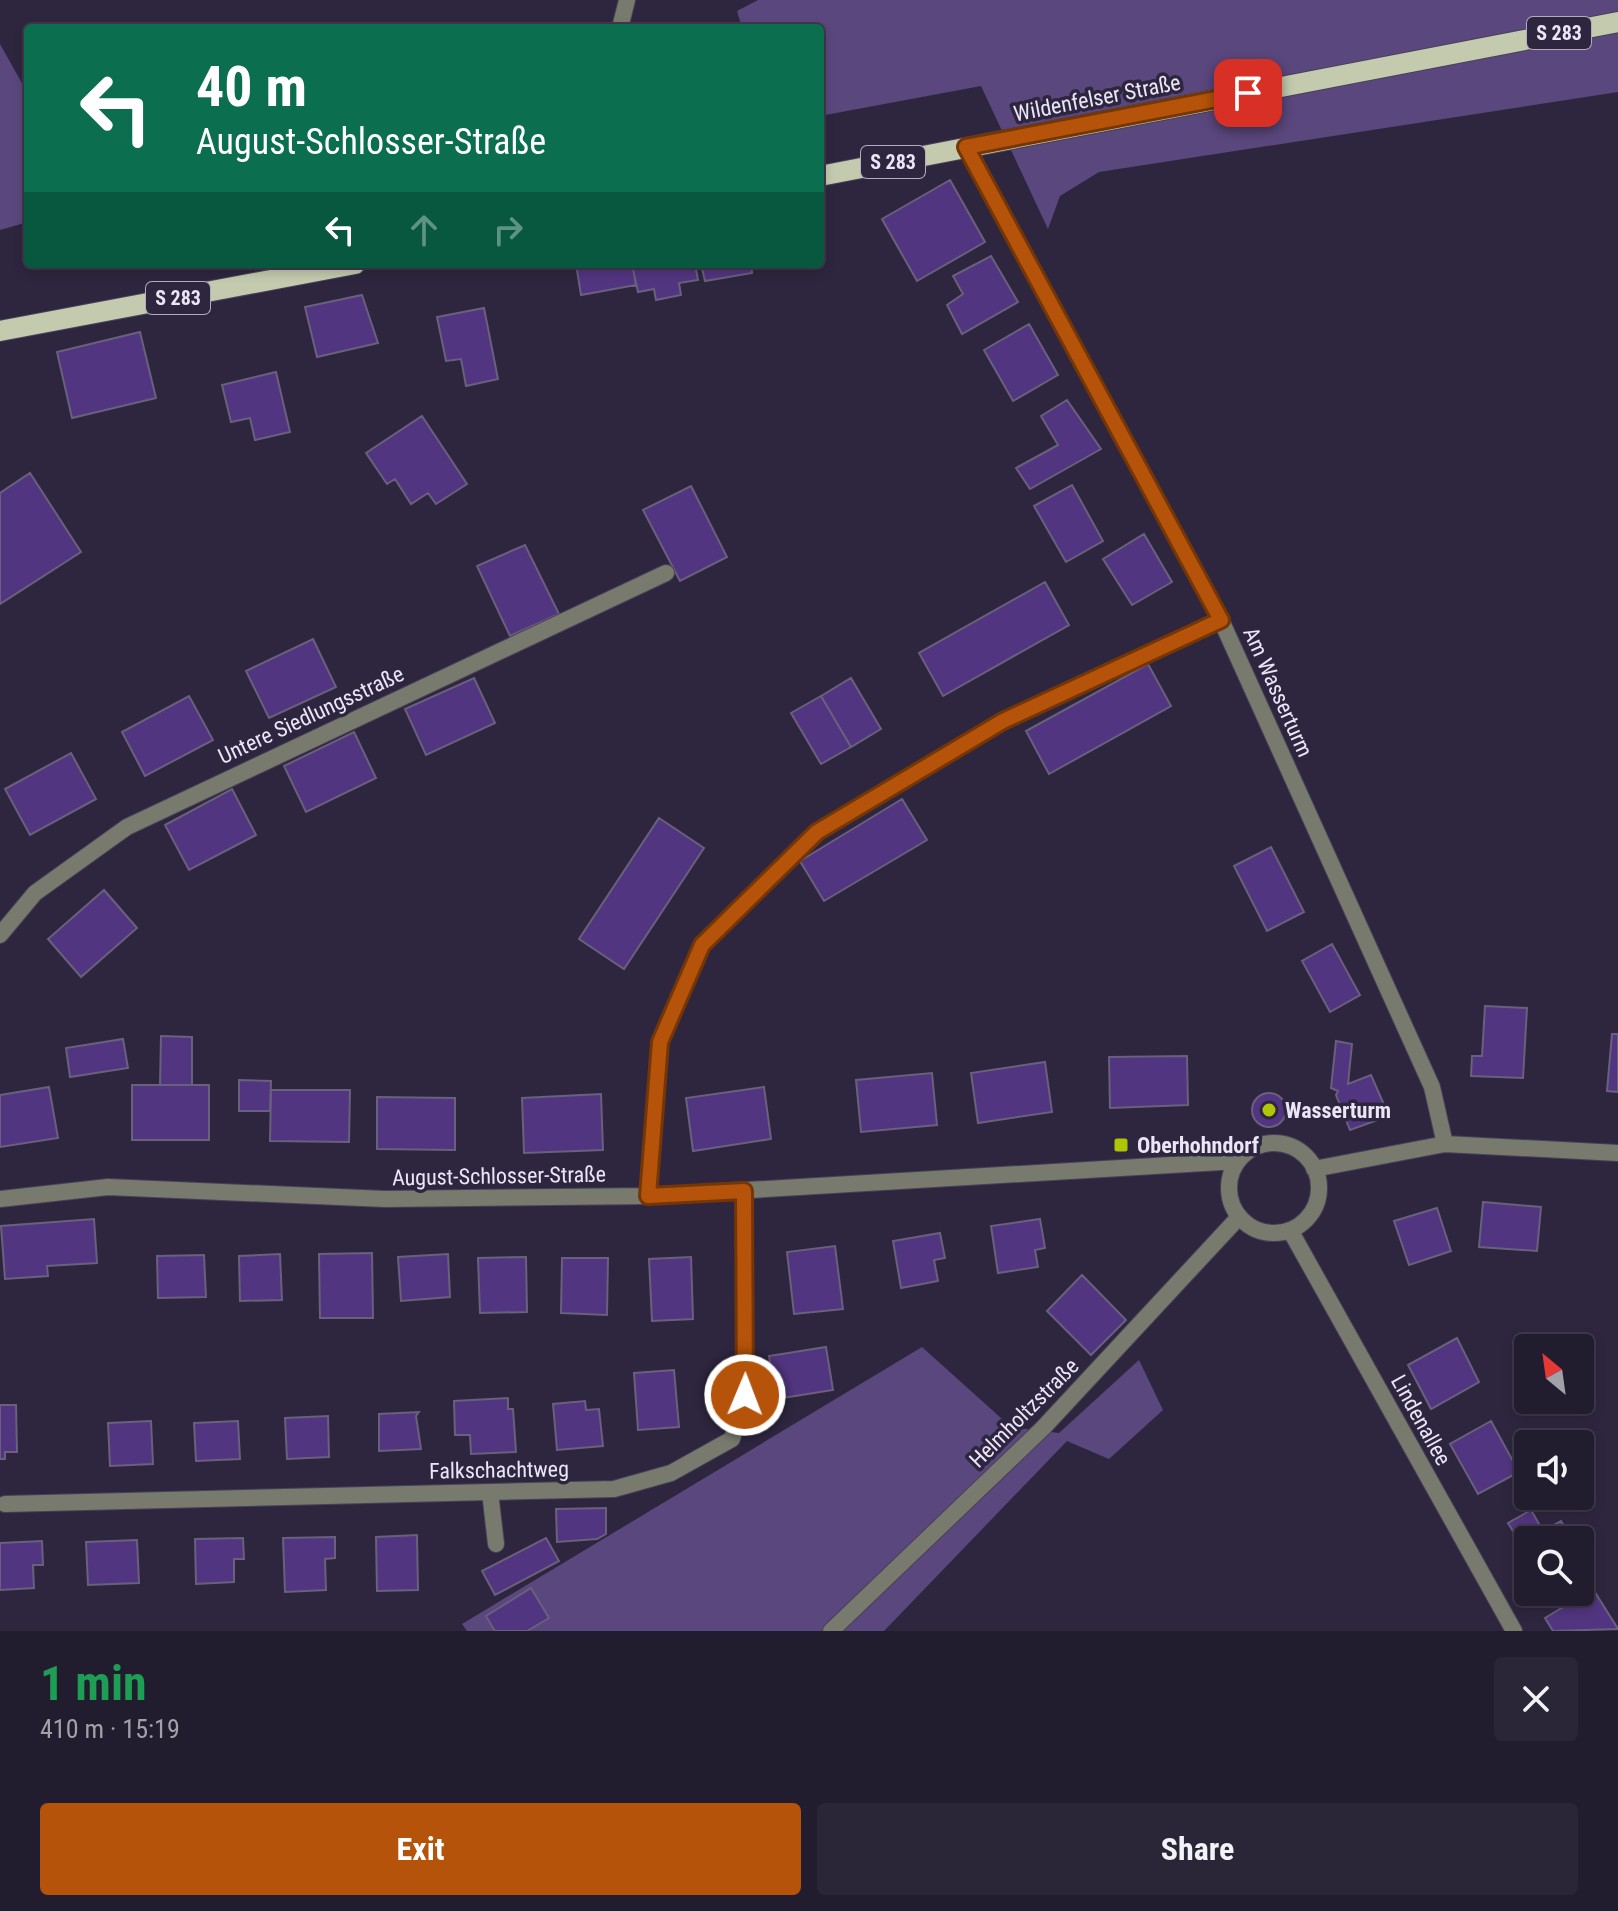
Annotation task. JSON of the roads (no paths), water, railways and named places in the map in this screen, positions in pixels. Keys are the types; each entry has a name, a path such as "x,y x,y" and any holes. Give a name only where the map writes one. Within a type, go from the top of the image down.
{"main road":[{"name":"Wildenfelser Straße","path":"824,175 1618,22"},
{"name":"S 283","path":"0,331 334,268"}],"street":[{"path":"621,24 627,0"},
{"name":"Am Wasserturm","path":"966,147 1221,620 1432,1087 1445,1144"},
{"name":"Untere Siedlungsstraße","path":"0,935 35,893 127,827 666,573"},
{"path":"648,1196 660,1042 702,945 817,832 1003,721 1221,620"},
{"path":"1278,1143 1306,1156 1314,1169 1318,1183 1312,1211 1290,1230 1263,1232 1239,1217 1229,1189 1238,1161 1263,1144 1278,1143"},
{"path":"1314,1169 1445,1144 1618,1153"},
{"name":"August-Schlosser-Straße","path":"0,1199 108,1187 385,1199 648,1196 1238,1161"},
{"name":"Falkschachtweg","path":"5,1504 614,1489 671,1473 732,1439 745,1395 744,1191"},
{"name":"Helmholtzstraße","path":"831,1631 1043,1428 1239,1217"},
{"name":"Lindenallee","path":"1290,1230 1514,1631"},
{"path":"490,1492 496,1544"}],"place":[{"name":"Wasserturm","path":"1269,1110"},
{"name":"Oberhohndorf","path":"1121,1145"}]}
